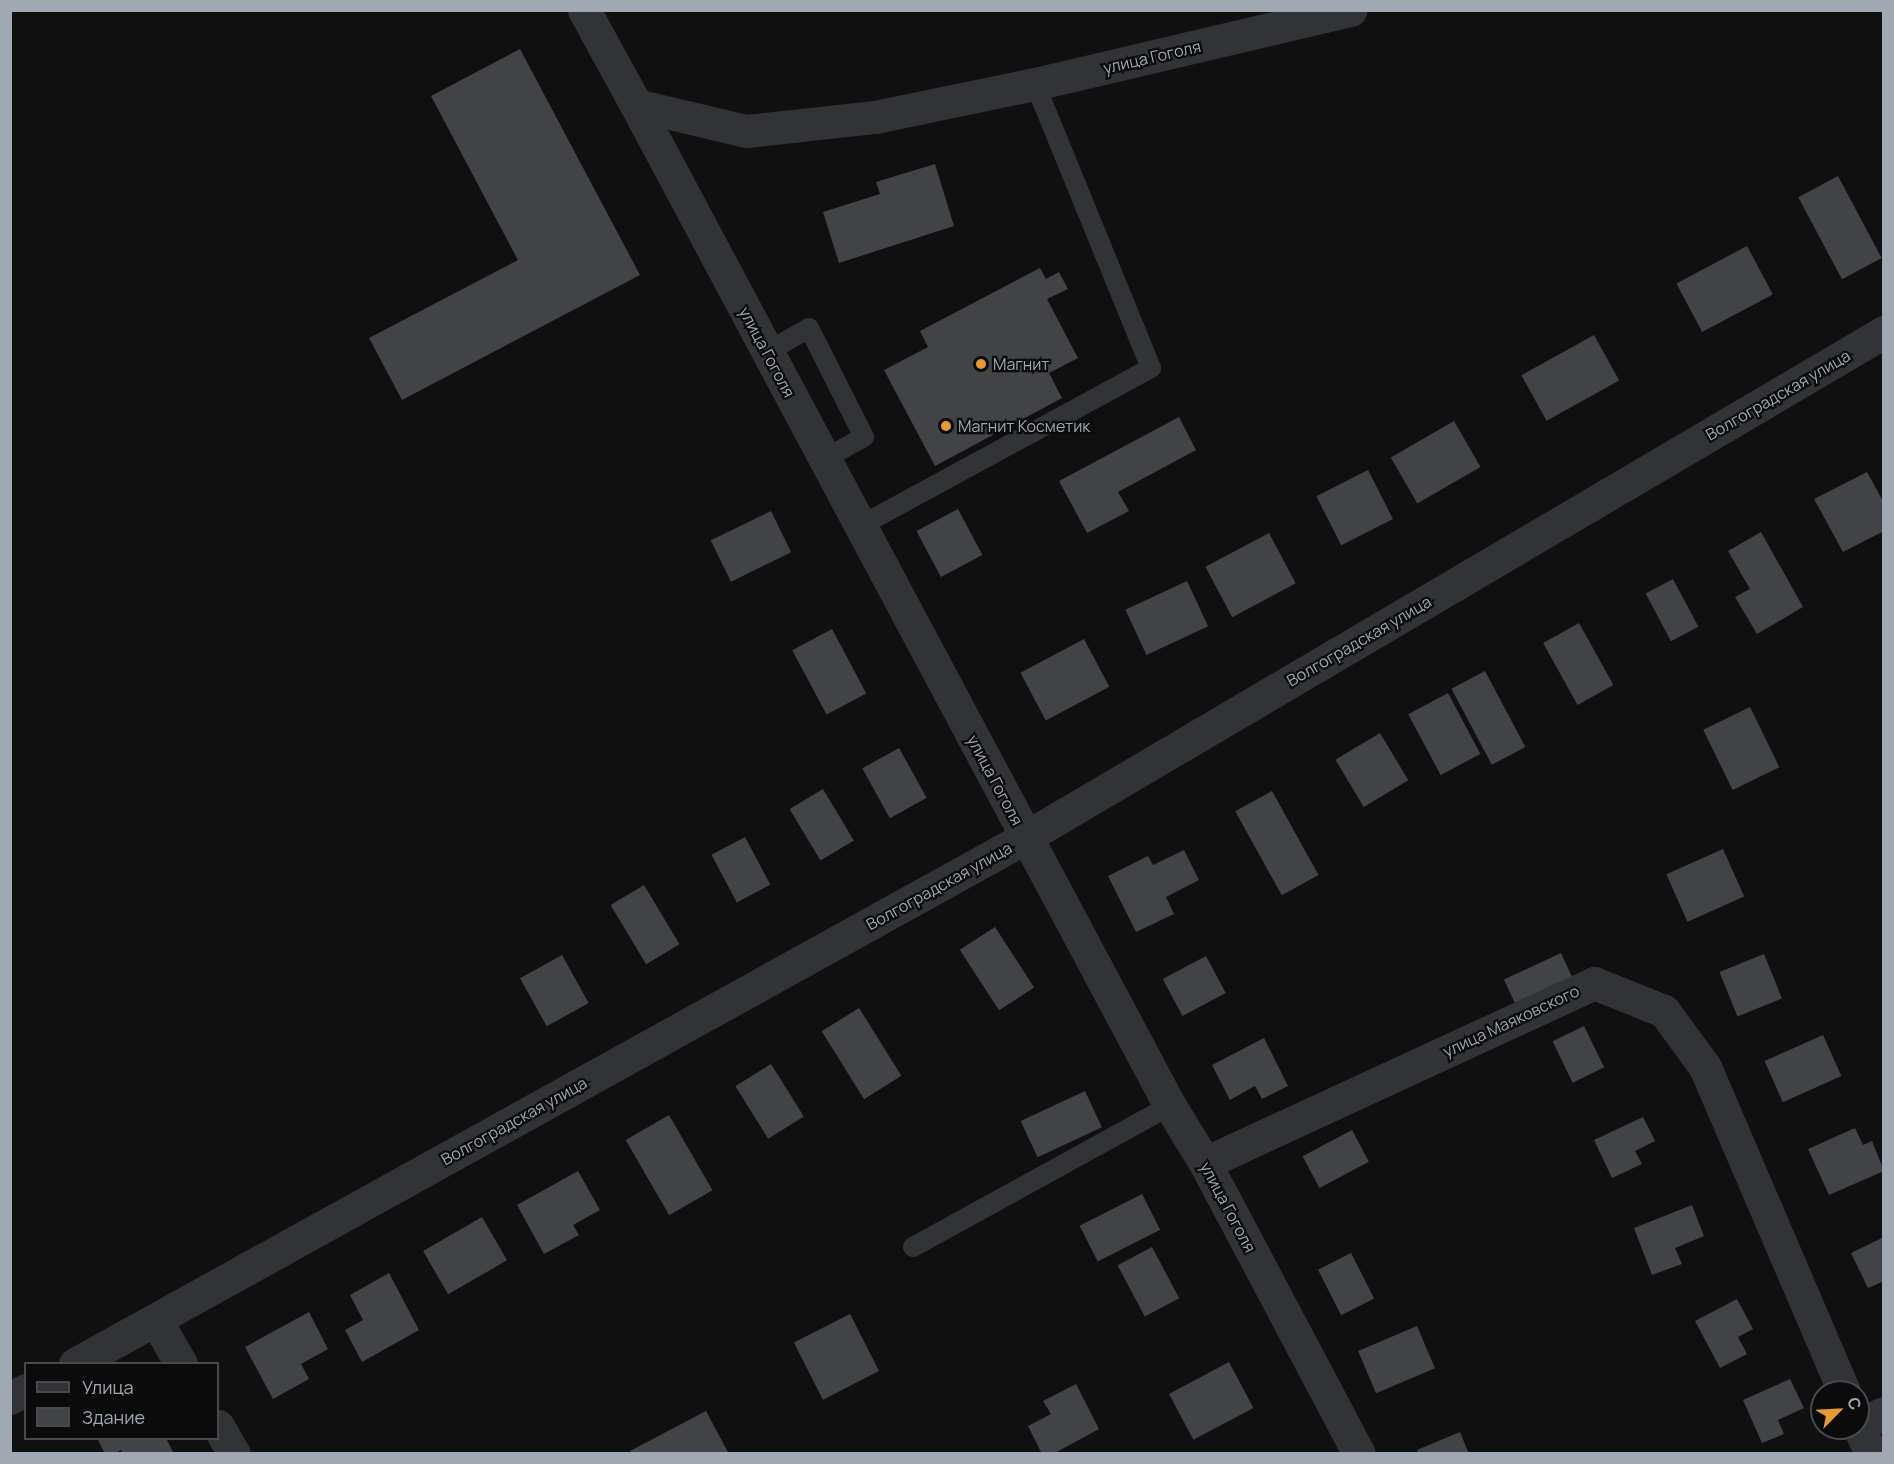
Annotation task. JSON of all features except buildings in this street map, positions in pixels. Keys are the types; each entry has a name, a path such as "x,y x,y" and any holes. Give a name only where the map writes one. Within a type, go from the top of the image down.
{"street":[{"name":"улица Гоголя","path":"584,10 1170,1106 1205,1162 1359,1454"},
{"name":"улица Гоголя","path":"636,105 746,130 875,117 1035,84 1350,10"},
{"name":"Волгоградская улица","path":"79,1362 1026,837 1883,336"},
{"name":"улица Маяковского","path":"1205,1162 1594,983 1664,1011 1705,1067 1839,1380"},
{"path":"156,1320 180,1362"},
{"path":"10,1398 24,1391"},
{"path":"1870,1419 1884,1413"},
{"path":"219,1428 234,1454"},
{"path":"1865,1440 1871,1454"}],"lane":[{"path":"860,526 1151,368 1035,84"},
{"path":"767,352 809,328 864,437 824,459"},
{"path":"913,1247 1170,1106"}],"place":[{"name":"Магнит","path":"981,364"},
{"name":"Магнит Косметик","path":"946,426"}]}
